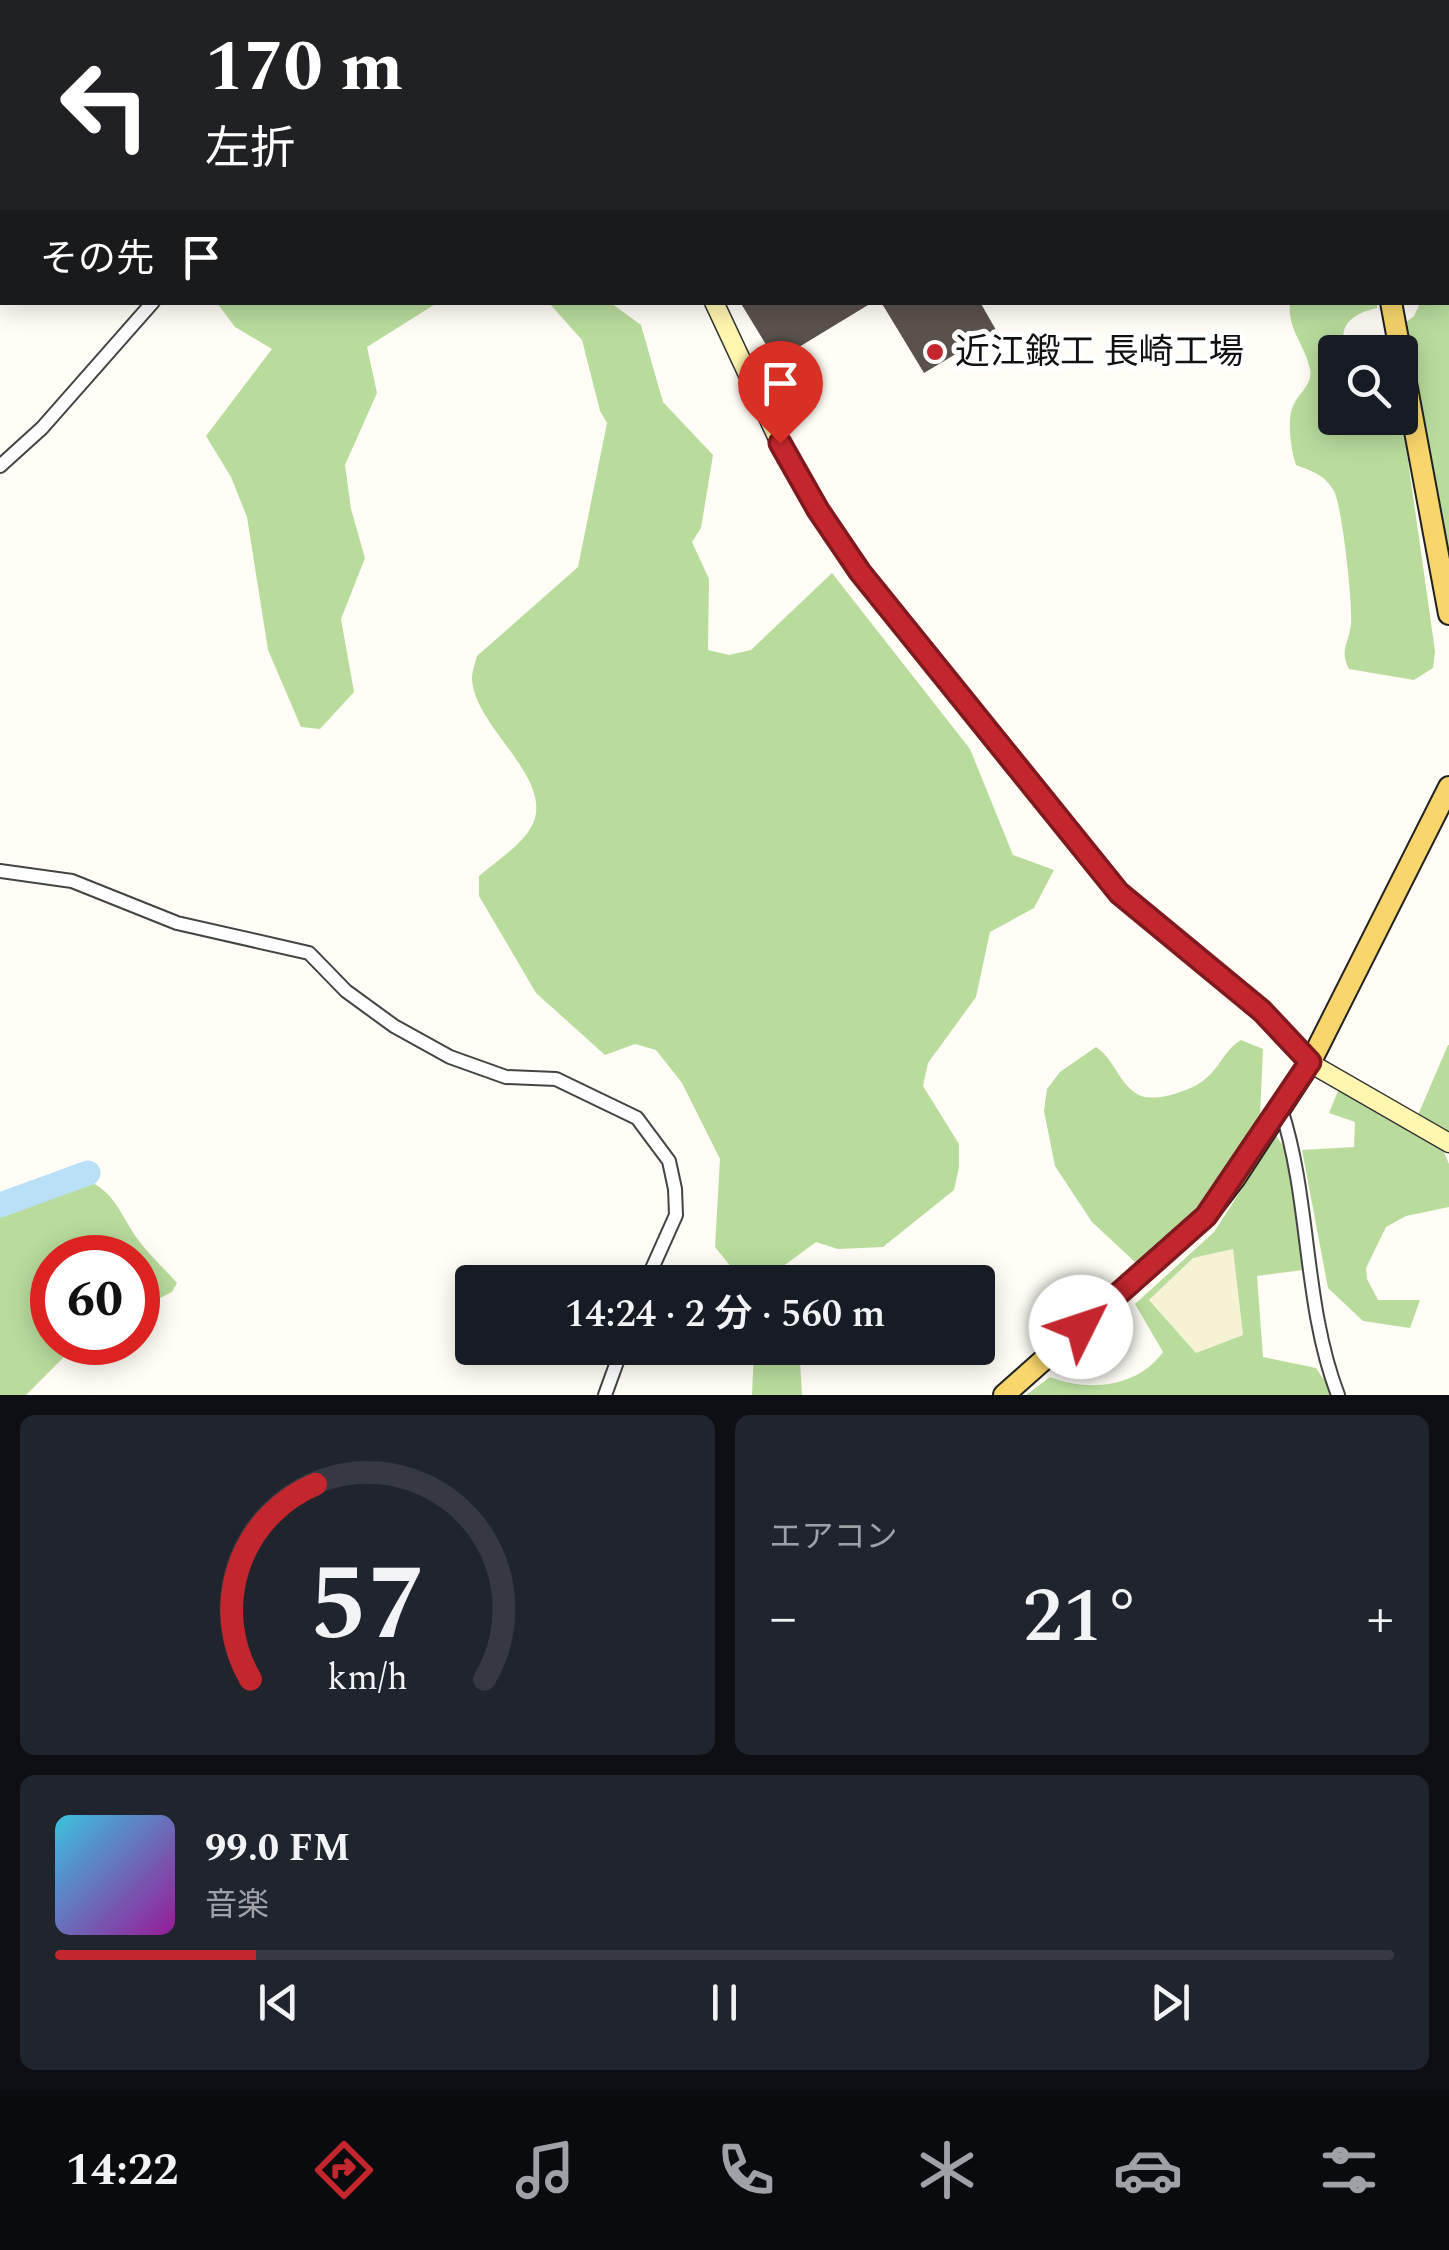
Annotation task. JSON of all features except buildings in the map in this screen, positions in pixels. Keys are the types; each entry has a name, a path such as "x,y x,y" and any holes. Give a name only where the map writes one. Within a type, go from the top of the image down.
{"main road":[{"path":"1392,305 1449,614"},
{"path":"1004,1395 1206,1216 1310,1062 1449,787"}],"street":[{"path":"0,466 42,428 150,305"},
{"path":"715,305 780,443 818,510 860,572 1119,893 1262,1011 1310,1062 1449,1143"},
{"path":"0,871 72,880 177,923 309,952 346,991 394,1026 450,1057 506,1076 556,1079 637,1118 670,1161 675,1189 676,1215 654,1265"},
{"path":"1281,1108 1293,1146 1329,1372 1338,1395"},
{"path":"605,1395 616,1365"}],"shaded area":[{"path":"1234,1249 1243,1335 1196,1353 1149,1300 1193,1258"}],"green space":[{"path":"218,305 434,305 367,347 377,393 345,465 351,509 365,558 341,619 354,692 320,729 301,727 268,650 247,517 231,477 206,436 272,349 235,327"},
{"path":"551,305 614,305 641,325 663,402 713,455 701,528 692,542 709,579 708,650 729,655 751,650 832,573 970,749 1013,855 1054,870 1034,908 990,932 976,997 928,1063 923,1086 959,1144 954,1190 883,1247 838,1249 816,1242 785,1265 730,1265 715,1247 720,1159 682,1083 656,1050 635,1044 605,1055 536,993 479,896 479,876 525,836 536,811 534,793 525,774 476,698 472,679 477,656 578,567 607,423 600,411 582,340"},
{"path":"1290,305 1377,305 1354,317 1343,335 1318,335 1318,435 1404,435 1435,651 1433,668 1414,680 1349,669 1346,663 1350,598 1337,500 1322,477 1296,465 1291,443 1292,410 1310,374 1291,321"},
{"path":"1419,305 1449,305 1449,570 1418,412 1418,335 1403,335 1401,326 1414,316"},
{"path":"1241,1040 1263,1049 1260,1117 1244,1153 1219,1179 1197,1218 1135,1262 1092,1222 1055,1166 1044,1111 1047,1089 1060,1072 1096,1047 1137,1094 1152,1098 1171,1095 1204,1080"},
{"path":"1449,1045 1449,1132 1418,1115"},
{"path":"1338,1091 1444,1152 1449,1164 1449,1207 1406,1216 1386,1227 1366,1268 1378,1300 1420,1300 1410,1328 1363,1321 1328,1288 1302,1150 1354,1147 1355,1122 1329,1113"},
{"path":"1276,1136 1287,1151 1303,1270 1257,1276 1263,1357 1316,1368 1334,1395 1026,1395 1050,1377 1080,1384 1111,1384 1152,1364 1163,1352 1135,1304 1214,1232","holes":["1233,1249 1243,1335 1196,1353 1149,1300 1193,1258"]},
{"path":"88,1181 112,1199 135,1235 30,1235 30,1365 56,1365 26,1395 0,1395 0,1216"},
{"path":"160,1264 177,1283 172,1292 160,1298"},
{"path":"753,1365 800,1365 802,1395 752,1395"}],"waterway":[{"path":"0,1205 88,1173"}],"place":[{"name":"近江鍛工 長崎工場","path":"935,352"}],"route":[{"path":"780,443 818,510 860,572 1119,893 1262,1011 1310,1062 1206,1216 1081,1327"}]}
